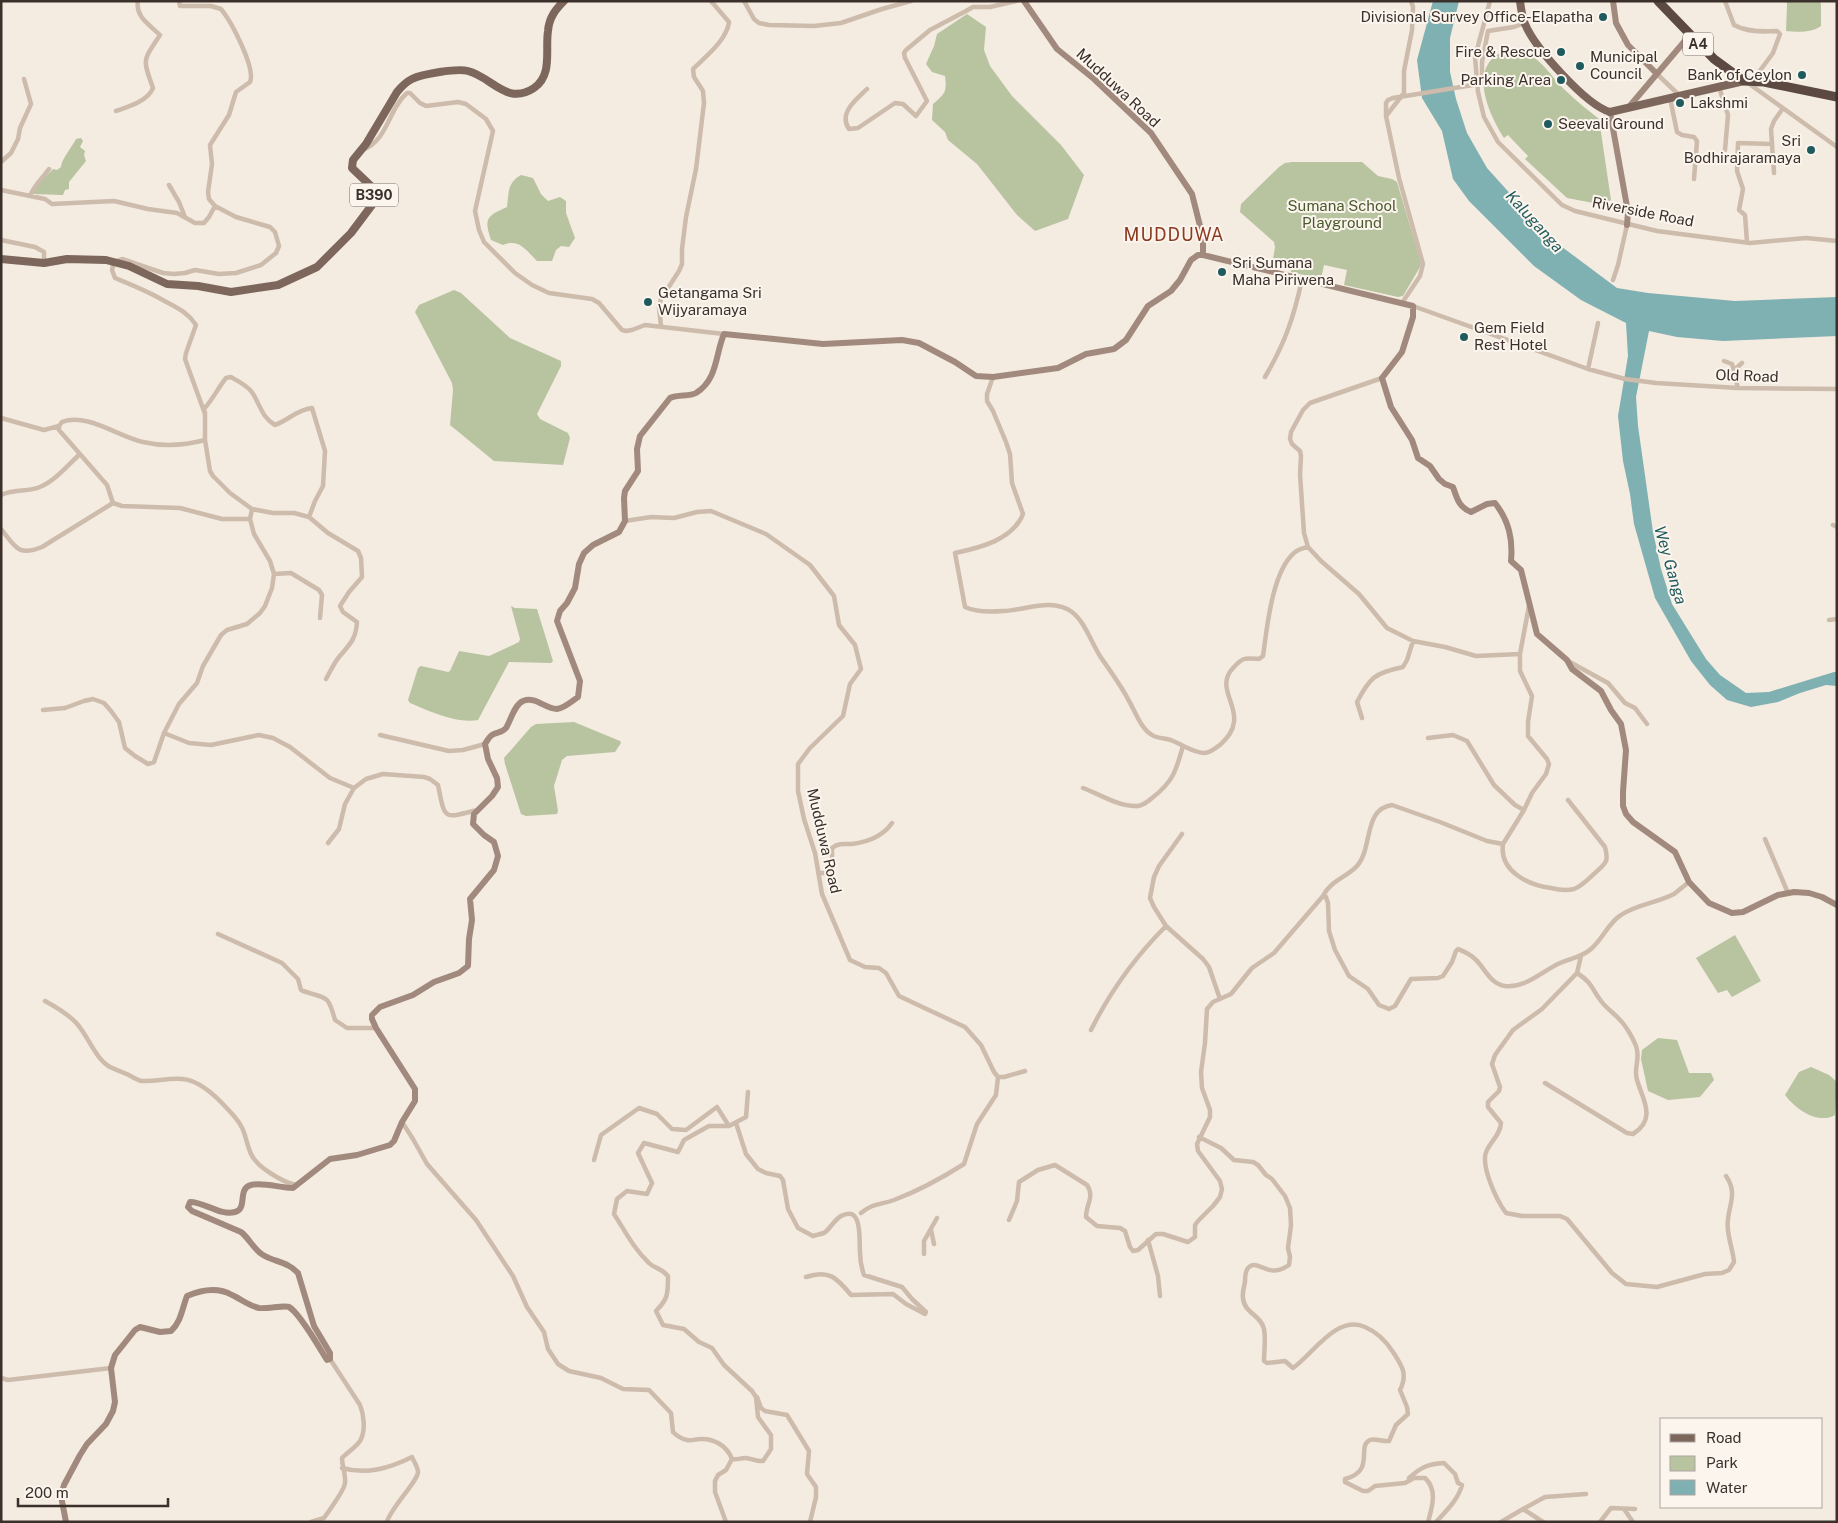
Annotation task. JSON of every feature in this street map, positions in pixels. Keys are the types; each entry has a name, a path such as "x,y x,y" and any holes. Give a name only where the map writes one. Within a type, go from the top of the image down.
{"highway":[{"name":"A4","path":"1658,1 1689,36 1714,59 1744,81"},
{"path":"1744,81 1758,81 1837,97"}],"main road":[{"name":"B390","path":"1,259 44,263 66,259 100,259 129,266 162,283 174,286 198,286 238,292 286,283 312,270 328,257 351,233 372,205 373,188 352,168 353,160 366,144 403,85 412,79 460,70 474,73 511,94 527,92 541,81 547,65 550,22 556,9 564,1"},
{"path":"1520,1 1524,23 1546,58 1604,110 1610,112 1744,81"}],"street":[{"path":"116,112 134,104 151,93 153,88 145,65 149,50 160,35 138,13 138,1"},
{"path":"179,1 180,6 211,6 221,9 238,39 251,72 250,82 236,92 228,115 210,145 212,164 208,192 209,199 215,206 236,217 270,227 275,232 279,246 276,253 262,265 236,273 219,274 195,270 174,274 163,273 122,259 114,262 112,270 115,278 150,291 183,310 192,318 196,325 186,353 186,359 204,414"},
{"path":"661,326 659,307 661,298 680,271 682,264 686,217 696,169 704,103 703,91 694,76 693,69 718,43 728,28 729,22 711,1"},
{"path":"744,1 754,19 759,23 814,26 841,23 911,1"},
{"path":"867,89 846,110 845,124 849,129 858,128 895,103 903,104 916,116 927,101 905,58 906,50 930,30 973,7 997,6 1016,1"},
{"name":"Mudduwa Road","path":"1024,1 1057,49 1094,79 1151,133 1192,194 1203,238 1203,255"},
{"path":"1386,116 1404,94 1404,72 1412,30 1413,7 1411,1"},
{"name":"Riverside Road","path":"1490,1 1475,57 1478,92 1484,117 1498,142 1562,205 1575,211 1657,231 1747,242 1806,238 1837,241"},
{"path":"1613,1 1616,23 1628,45 1680,96"},
{"path":"1725,1 1734,25 1741,29 1760,32 1777,31 1780,34 1773,52 1759,72 1758,81"},
{"path":"1402,303 1420,276 1423,264 1399,178 1386,116 1386,103 1393,98 1482,83 1482,62 1488,31 1514,27 1524,23"},
{"path":"1628,108 1689,36"},
{"path":"1,162 11,153 31,104 24,80"},
{"path":"1744,81 1837,146"},
{"path":"1719,87 1728,115 1725,150"},
{"path":"359,151 365,150 378,141 400,99 407,93 410,93 426,106 458,102 466,104 486,119 493,131 475,211 484,242 516,274 532,285 549,293 592,299 600,303 622,330 626,331 645,325 823,344 902,340 920,343 976,376 993,378 1058,368 1086,354 1114,349 1131,334 1148,306 1171,291 1192,260 1198,255 1413,306 1413,317 1402,352 1382,378 1310,404 1303,410 1292,432 1290,439 1292,444 1300,451 1302,456 1300,474 1304,533 1308,547 1360,594 1387,628 1413,641 1445,647 1476,656 1520,654"},
{"path":"1670,98 1677,132 1694,137 1697,140 1694,179"},
{"path":"1774,173 1771,129 1783,108"},
{"path":"1610,112 1628,212 1627,225 1613,280"},
{"path":"1747,242 1745,215 1739,210 1743,189 1737,171 1738,143 1772,144"},
{"path":"30,196 34,185 49,169"},
{"path":"169,185 185,217"},
{"path":"1,190 45,199 52,204 114,201 148,209 178,213 195,223 204,223 210,217 215,206"},
{"path":"1,240 35,247 44,252 44,263"},
{"path":"1265,377 1278,356 1290,329 1302,279"},
{"name":"Old Road","path":"1413,306 1588,370 1625,380 1738,388 1837,389"},
{"path":"1588,370 1598,323"},
{"path":"380,735 448,751 463,750 485,744 492,735 503,731 519,704 524,701 535,700 548,707 557,709 578,697 580,682 557,621 560,612 575,588 579,564 584,553 593,545 619,532 625,521 624,498 626,491 638,471 637,449 640,436 670,398 675,395 694,394 704,386 716,367 721,340 724,334"},
{"path":"1724,361 1732,364 1738,388"},
{"path":"1734,370 1742,363"},
{"path":"309,517 323,486 325,451 312,408 301,410 275,425 269,422 260,410 252,392 231,377 226,378 204,409 210,471 213,476 252,509 273,513 294,513 309,517 328,533 358,551 361,558 362,577 348,592 340,606 343,612 357,622 357,627 350,647 338,658 326,679"},
{"path":"993,378 987,394 987,401 993,411 1010,454 1012,483 1023,514 1020,523 998,540 978,548 955,553 965,607 973,610 1003,611 1040,604 1071,611 1079,619 1145,730 1152,736 1172,740 1182,746 1205,753 1214,750 1228,737 1233,729 1235,719 1226,689 1226,680 1230,671 1241,659 1259,659 1263,656 1271,600 1287,561 1295,552 1308,547"},
{"path":"1382,378 1391,407 1412,440 1418,458 1430,466 1439,479 1454,487 1458,503 1464,509 1471,512 1487,504 1495,503 1504,516 1512,543 1511,561 1521,570 1537,634 1567,660 1608,683 1625,703 1635,708 1647,724"},
{"path":"1,418 44,430 59,426 66,420 80,419 145,442 169,445 192,444 206,440"},
{"path":"59,426 62,434 107,485 113,503"},
{"path":"1,495 7,492 39,487 50,481 80,454"},
{"path":"113,503 122,506 180,508 222,519 250,519"},
{"path":"1,529 16,548 22,551 34,550 42,547 113,503"},
{"path":"43,710 65,708 93,700 104,703 119,722 125,748 148,764 154,762 164,733 179,704 198,684 203,666 220,635 227,630 247,624 264,606 272,588 274,574 270,561 254,534 250,519 252,509"},
{"name":"Mudduwa Road","path":"625,521 650,517 674,518 697,512 711,511 766,534 810,565 834,596 839,625 856,645 861,669 850,684 843,716 810,748 798,764 798,791 804,819 815,853 822,894 850,960 865,967 879,968 886,973 899,996 965,1027 981,1045 998,1077"},
{"path":"274,574 291,573 318,590 322,595 320,618"},
{"path":"1529,605 1520,654 1520,671 1532,696 1528,736 1548,759 1549,764 1546,774 1532,793 1503,844 1502,850 1504,860 1511,870 1537,886 1564,890 1582,885 1606,862 1608,855 1605,847 1568,800"},
{"path":"1829,620 1837,620"},
{"path":"1362,718 1357,702 1366,686 1377,674 1402,667 1407,660 1413,641"},
{"path":"1567,660 1572,669 1582,678 1601,690 1610,710 1621,724 1626,750 1623,792 1626,814 1633,822 1676,852 1689,882 1709,904 1732,913 1743,912 1778,896 1794,892 1808,893 1837,905"},
{"path":"164,733 189,743 211,745 260,736 273,738 290,747 330,778 354,788"},
{"path":"1428,738 1453,735 1467,741 1494,785 1515,805 1524,810"},
{"path":"311,1522 324,1518 334,1501 343,1492 346,1483 342,1468 342,1458 360,1441 364,1425 363,1413 330,1359 330,1354 314,1326 298,1274 294,1269 281,1261 262,1254 247,1236 241,1232 192,1211 188,1207 190,1202 196,1202 216,1210 233,1213 241,1207 242,1194 249,1185 259,1184 294,1188 330,1159 338,1156 357,1155 390,1145 394,1141 402,1122 415,1101 415,1089 376,1028 372,1016 380,1007 413,995 434,982 459,972 468,966 472,920 470,899 494,870 498,856 494,842 473,824 474,814 498,787 497,778 488,759 485,744"},
{"path":"1083,788 1124,804 1136,807 1144,804 1166,787 1176,769 1182,746"},
{"path":"328,843 339,829 345,804 354,788 366,779 383,774 430,779 438,785 442,808 446,814 455,817 478,810"},
{"path":"1009,1220 1017,1201 1019,1182 1038,1170 1055,1165 1087,1185 1091,1190 1086,1217 1097,1226 1120,1228 1125,1231 1133,1251 1138,1250 1156,1234 1163,1234 1181,1241 1188,1242 1192,1240 1195,1236 1195,1225 1220,1197 1222,1189 1220,1182 1198,1151 1197,1144 1210,1117 1210,1110 1202,1088 1200,1072 1205,1043 1207,1009 1213,1002 1231,994 1252,968 1274,953 1334,883 1358,865 1374,817 1384,806 1392,805 1486,841 1503,844"},
{"path":"818,873 830,873 832,870 832,848 836,845 877,838 892,823"},
{"path":"1182,834 1159,866 1154,877 1150,898 1166,926 1203,959 1209,967 1220,999"},
{"path":"1766,839 1788,893"},
{"path":"1323,896 1326,897 1328,903 1331,938 1335,950 1349,976 1368,989 1379,1005 1388,1009 1395,1006 1411,979 1438,978 1443,976 1458,949 1468,953 1492,980 1504,986 1526,983 1560,963 1581,956 1593,948 1620,915 1674,894 1689,882"},
{"path":"1091,1030 1101,1010 1144,949 1166,926"},
{"path":"218,934 282,963 298,978 303,992 326,998 330,1002 335,1020 347,1028 376,1028"},
{"path":"1581,956 1577,973 1542,1009 1513,1030 1495,1055 1492,1064 1500,1087 1499,1091 1488,1102 1488,1107 1502,1123 1500,1132 1486,1150 1484,1156 1489,1178 1498,1202 1506,1213 1522,1216 1560,1216 1566,1219 1612,1272 1626,1284 1657,1287 1705,1274 1722,1273 1729,1270 1734,1262 1734,1254 1727,1228 1732,1185 1726,1176"},
{"path":"1545,1083 1628,1133 1633,1134 1641,1129 1648,1112 1637,1079 1636,1072 1639,1057 1636,1045 1622,1021 1602,1002 1589,981 1577,973"},
{"path":"44,1001 58,1008 78,1024 100,1058 111,1067 139,1080 193,1081 208,1090 244,1129 250,1153 254,1159 267,1171 287,1183 298,1186"},
{"path":"861,1213 870,1206 893,1200 942,1178 964,1164 977,1124 996,1094 998,1077 1026,1071"},
{"path":"748,1092 746,1118 730,1126 709,1126 684,1140 678,1152 644,1143 638,1153 652,1183 647,1194 627,1191 617,1199 614,1214 638,1253 651,1266 662,1269 668,1276 665,1302 656,1311 663,1325 684,1329 699,1342 712,1348 724,1364 757,1396 761,1408 765,1411 787,1415 809,1451 808,1474 816,1487 816,1497 810,1522"},
{"path":"594,1160 601,1135 639,1108 657,1114 672,1129 686,1130 717,1107 730,1126"},
{"path":"402,1122 426,1164 476,1220 513,1276 526,1307 544,1332 548,1349 558,1364 570,1372 600,1378 623,1389 649,1390 671,1413 673,1432 679,1437 689,1441 701,1439 717,1442 729,1451 732,1459 726,1470 718,1475 715,1481 715,1492 726,1522"},
{"path":"736,1123 746,1154 758,1169 780,1176 783,1180 788,1209 798,1228 812,1236 824,1233 840,1217 846,1215 853,1216 857,1219 860,1232 860,1259 864,1275 902,1287 912,1300 926,1312 925,1314 906,1304 893,1294 850,1295 838,1280 830,1275 816,1274 806,1277"},
{"path":"1199,1138 1221,1148 1234,1160 1253,1162 1258,1165 1285,1196 1290,1208 1289,1265 1274,1272 1257,1265 1250,1266 1246,1270 1243,1297 1245,1308 1261,1322 1264,1330 1264,1361 1267,1363 1285,1361 1293,1368 1302,1362 1322,1340 1336,1330 1351,1323 1357,1323 1372,1330 1387,1342 1404,1368 1404,1383 1400,1390 1408,1414 1396,1425 1389,1441 1384,1442 1372,1439 1368,1441 1365,1445 1363,1467 1356,1475 1345,1479 1345,1482 1363,1491 1368,1491 1376,1486 1405,1483 1420,1477 1425,1478 1430,1482 1433,1492 1428,1522"},
{"path":"924,1254 924,1241 937,1218"},
{"path":"931,1230 934,1244"},
{"path":"1148,1240 1158,1276 1160,1296"},
{"path":"66,1522 61,1496 64,1485 87,1444 106,1424 113,1411 115,1402 111,1368 115,1355 135,1330 140,1327 160,1332 171,1331 178,1324 187,1296 200,1291 229,1293 252,1306 277,1308 285,1306 290,1308 298,1316 327,1360 330,1359"},
{"path":"1,1378 8,1380 111,1368"},
{"path":"732,1459 745,1458 758,1462 763,1461 771,1449 771,1435 758,1417 756,1397"},
{"path":"342,1468 349,1470 380,1470 412,1457 417,1467 417,1477 402,1496 386,1522"},
{"path":"1405,1483 1416,1471 1430,1464 1444,1464 1455,1474 1458,1483 1462,1485 1449,1508 1436,1522"},
{"path":"1501,1522 1545,1497 1586,1494"},
{"path":"1600,1522 1611,1508 1635,1509"},
{"path":"1523,1509 1543,1522"},
{"path":"1624,1509 1633,1522"}],"green space":[{"path":"1783,1 1820,1 1821,26 1809,31 1786,31 1787,3"},
{"path":"967,14 986,27 984,50 990,66 1012,96 1061,145 1084,175 1068,219 1035,231 1017,215 977,164 948,140 945,132 932,120 933,104 943,95 946,86 945,76 932,72 926,64 937,34"},
{"name":"Seevali Ground","path":"1507,50 1517,50 1534,57 1570,95 1599,119 1611,200 1604,205 1567,198 1525,159 1528,156 1508,135 1504,138 1487,103 1484,77 1487,66 1494,57"},
{"path":"81,138 83,141 80,147 85,151 86,161 69,182 69,189 65,190 63,195 32,194 38,184 53,169 57,170 61,167 76,139"},
{"name":"Sumana School Playground","path":"1362,162 1378,176 1397,182 1421,263 1403,296 1398,297 1344,285 1347,270 1324,265 1321,279 1291,272 1292,264 1273,259 1274,242 1240,212 1241,204 1279,167 1285,163"},
{"path":"521,175 533,178 541,194 548,201 560,197 566,201 566,213 575,238 569,247 561,246 556,250 552,261 537,261 526,249 518,244 509,243 503,245 491,240 487,223 488,219 507,207 511,185"},
{"path":"454,290 461,293 510,338 561,361 561,366 537,414 540,419 568,433 570,438 563,465 494,461 450,425 452,383 415,312 419,305"},
{"path":"511,606 515,608 537,609 553,661 551,663 509,662 478,720 470,721 452,718 410,703 408,700 418,668 421,666 448,672 459,651 489,656 519,642 520,639"},
{"path":"574,722 621,743 615,752 567,756 562,760 554,786 557,814 526,816 521,814 504,758 531,727 536,724"},
{"path":"1735,935 1761,981 1732,997 1727,990 1718,993 1696,958"},
{"path":"1658,1038 1677,1040 1689,1073 1711,1073 1714,1080 1700,1097 1668,1100 1648,1091 1641,1059 1642,1050"},
{"path":"1811,1067 1829,1075 1837,1082 1835,1115 1828,1118 1814,1117 1807,1114 1785,1095 1799,1072"}],"water":[{"path":"1433,1 1459,1 1450,38 1450,72 1467,133 1487,168 1550,238 1617,288 1648,293 1735,301 1837,297 1837,336 1723,341 1677,337 1649,331 1636,397 1638,426 1653,532 1661,569 1672,604 1706,659 1720,675 1746,693 1769,692 1834,672 1837,672 1837,686 1826,685 1778,702 1751,707 1727,700 1710,685 1691,661 1655,598 1634,524 1623,461 1618,416 1628,356 1626,323 1581,300 1534,266 1469,201 1453,179 1442,131 1422,98 1417,60"}],"place":[{"name":"Divisional Survey Office-Elapatha","path":"1603,17"},
{"name":"Fire & Rescue","path":"1561,52"},
{"name":"Municipal Council","path":"1580,66"},
{"name":"Bank of Ceylon","path":"1802,75"},
{"name":"Parking Area","path":"1561,80"},
{"name":"Lakshmi","path":"1680,103"},
{"name":"Seevali Ground","path":"1548,124"},
{"name":"Sri Bodhirajaramaya","path":"1811,150"},
{"name":"Sri Sumana Maha Piriwena","path":"1222,272"},
{"name":"Getangama Sri Wijyaramaya","path":"648,302"},
{"name":"Gem Field Rest Hotel","path":"1464,337"}],"district":[{"name":"MUDDUWA","path":"1174,235"}],"water label":[{"name":"Kaluganga","path":"1535,221"},
{"name":"Wey Ganga","path":"1671,565"}]}
